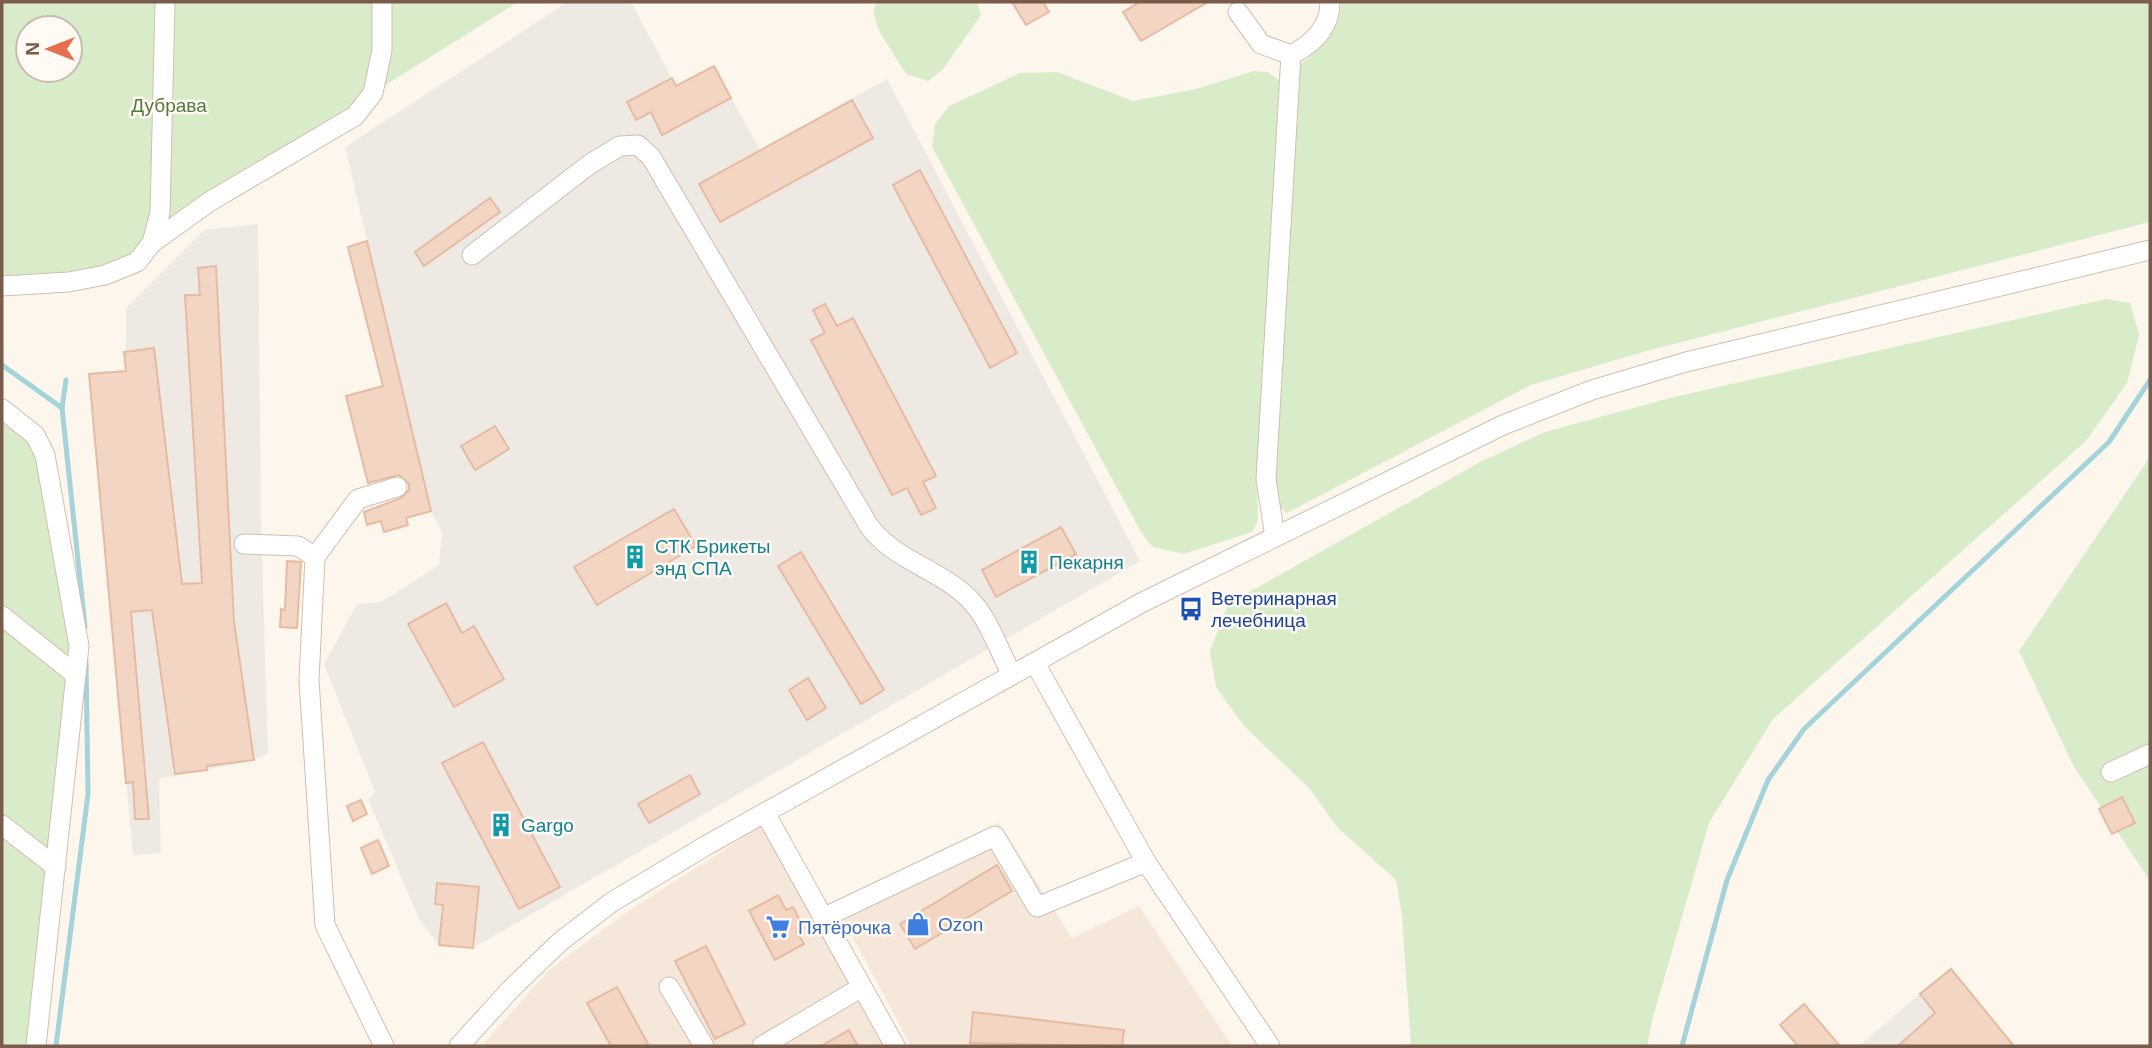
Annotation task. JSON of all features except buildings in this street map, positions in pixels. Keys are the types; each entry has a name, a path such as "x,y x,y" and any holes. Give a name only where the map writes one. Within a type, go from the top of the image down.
{"street":[{"path":"152,243 160,213 166,2"},
{"path":"2,286 69,282 105,275 137,262 152,243 209,202 355,116 373,93 382,50 383,2"},
{"path":"1238,12 1261,44 1291,55 1306,47 1317,36 1330,17 1330,2"},
{"path":"1275,537 1266,480 1291,55"},
{"path":"472,255 590,164 620,146 638,145 651,157 874,534 880,541 940,576 974,604 1012,675"},
{"path":"459,1046 510,989 571,933 612,902 765,813 1143,602 1503,425 1592,390 1686,362 2150,250"},
{"path":"2,409 35,435 45,455 79,646 36,1046"},
{"path":"384,1046 325,925 309,680 315,557 358,499 397,487"},
{"path":"243,544 298,547 315,557"},
{"path":"2,615 76,674"},
{"path":"1035,663 1146,862 1270,1046"},
{"path":"2111,772 2150,754"},
{"path":"765,813 895,1046"},
{"path":"2,825 56,867"},
{"path":"823,918 995,836 1037,907 1146,862"},
{"path":"668,987 704,1046"},
{"path":"762,1046 862,987"}],"shaded area":[{"path":"568,2 631,2 676,86 714,66 760,150 887,79 1140,561 473,948 439,945 420,921 368,799 375,792 324,664 357,604 381,602 439,565 442,532 431,511 345,147"},
{"path":"258,224 261,524 268,753 254,760 159,779 161,853 133,855 89,374 126,371 126,308 204,230"},
{"path":"999,823 1072,938 1139,906 1232,1046 911,1046 840,913"},
{"path":"761,826 884,1046 487,1046 484,1043 549,970 627,912"},
{"path":"1951,969 2014,1046 1859,1046 1920,994"}],"green space":[{"name":"Дубрава","path":"2,2 518,2 373,93 137,262 2,286"},
{"path":"877,2 977,2 981,15 943,69 928,81 906,74 879,31 873,11"},
{"path":"1341,2 2150,2 2150,222 1650,350 1531,385 1287,513 1276,506 1270,479 1299,65 1328,38 1337,21"},
{"path":"1254,71 1268,72 1280,81 1257,481 1258,520 1252,532 1184,554 1153,547 1142,534 932,147 935,124 949,106 1020,73 1057,72 1133,101 1196,89"},
{"path":"2106,299 2130,303 2139,335 2127,383 2086,441 1773,719 1709,823 1647,1046 1411,1046 1402,916 1396,880 1337,827 1310,789 1244,726 1216,687 1210,651 1228,604 1482,461 1545,432 1670,398"},
{"path":"2,409 35,435 79,646 36,1046 2,1046"},
{"path":"2150,457 2150,881 2073,765 2019,651"}],"waterway":[{"path":"2,365 62,408"},
{"path":"66,380 62,408 85,627"},
{"path":"1682,1046 1727,880 1768,780 1804,729 2109,442 2150,380"},
{"path":"56,1046 88,794 86,661"}],"place":[{"name":"СТК Брикеты энд СПА","path":"635,557"},
{"name":"Пекарня","path":"1029,562"},
{"name":"Ветеринарная лечебница","path":"1191,609"},
{"name":"Gargo","path":"501,825"},
{"name":"Ozon","path":"918,924"},
{"name":"Пятёрочка","path":"778,927"}]}
